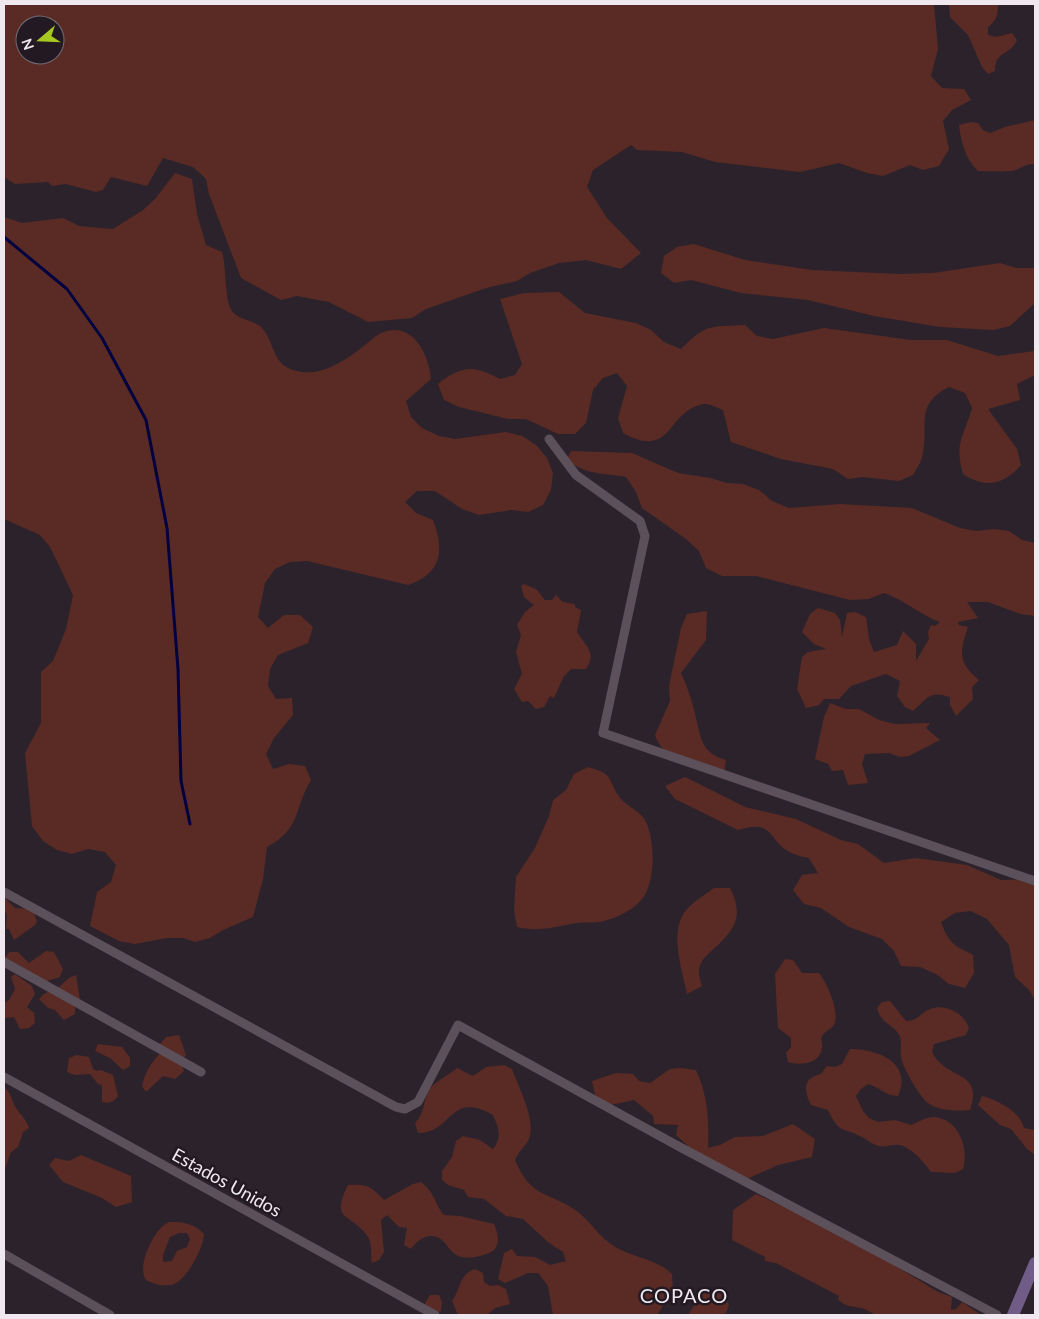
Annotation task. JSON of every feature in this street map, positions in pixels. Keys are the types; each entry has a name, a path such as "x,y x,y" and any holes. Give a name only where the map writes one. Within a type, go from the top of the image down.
{"street":[{"path":"549,439 576,475 640,521 645,536 603,733 1035,881"},
{"path":"4,892 396,1107 405,1109 418,1102 458,1025 997,1315"},
{"path":"4,962 201,1072"},
{"name":"Estados Unidos","path":"4,1077 435,1315"},
{"path":"4,1254 110,1315"},
{"path":"1013,1315 1035,1263"}],"shaded area":[{"path":"4,4 934,4 938,49 931,76 942,88 964,89 971,100 952,110 943,121 949,149 939,166 923,170 910,165 883,176 867,173 839,163 800,172 715,162 682,152 637,150 631,145 593,170 587,187 607,218 641,253 621,269 586,260 559,263 530,273 517,281 486,288 426,309 412,318 368,322 329,302 297,296 281,300 241,278 209,194 206,179 193,167 163,158 147,186 111,177 103,190 96,192 66,184 52,186 48,182 15,184 4,177"},
{"path":"949,4 998,4 996,17 988,27 988,35 996,37 1012,33 1017,40 1011,49 997,60 995,71 988,74 982,67 968,35 950,17"},
{"path":"1035,120 1035,164 1029,164 1012,171 978,171 970,161 962,143 959,125 971,122 978,123 983,130 990,133 1005,127"},
{"path":"175,173 192,179 197,214 206,245 222,252 229,306 238,316 261,327 279,360 288,368 298,371 319,371 347,358 379,334 390,330 409,334 422,349 430,369 431,379 406,401 411,417 422,428 439,436 455,439 506,432 522,436 536,445 547,458 553,473 551,490 543,505 528,512 511,510 479,515 462,509 435,491 417,491 405,502 416,513 433,520 437,531 439,551 434,568 428,575 408,585 307,561 290,562 275,569 265,583 258,617 268,628 284,615 300,615 313,627 308,643 278,655 270,669 268,686 276,699 292,698 293,715 274,738 266,754 273,769 289,764 305,766 311,780 292,825 286,833 267,847 263,879 253,917 210,938 195,942 183,938 167,938 135,944 119,941 90,926 97,892 111,882 116,865 105,852 88,849 72,854 57,850 43,841 32,826 25,753 41,723 41,672 53,661 66,629 73,595 50,547 40,535 4,519 4,217 22,223 63,218 79,226 113,229 143,210 155,199"},
{"path":"694,244 745,260 812,270 900,274 933,273 1000,263 1016,268 1035,268 1035,303 1010,326 993,330 940,327 874,316 808,300 741,293 691,280 674,283 661,273 664,256 677,247"},
{"path":"559,292 585,313 636,323 651,330 664,342 681,349 697,335 710,328 745,325 757,336 773,339 824,328 911,340 947,340 998,356 1035,351 1035,375 1017,384 1020,400 988,409 1017,449 1021,465 1008,477 994,483 979,482 963,474 959,454 961,440 972,408 965,393 949,387 931,401 927,409 924,446 920,464 913,475 899,481 863,477 848,479 833,469 781,459 731,442 723,410 707,404 692,408 661,437 652,441 640,440 623,433 618,418 627,386 617,373 603,378 593,390 586,423 575,434 558,434 526,419 508,419 459,407 444,400 438,384 454,373 461,370 475,369 500,379 515,375 522,364 500,299 524,293"},
{"path":"571,451 632,453 678,473 727,483 743,484 759,490 772,501 789,508 840,504 912,508 960,528 976,531 994,529 1009,531 1022,540 1035,543 1035,616 1021,614 988,602 967,602 978,618 958,622 959,625 968,627 963,643 962,656 967,668 979,680 972,687 973,699 956,716 950,705 950,697 943,695 929,696 913,711 905,707 897,696 900,681 886,674 851,686 839,699 824,699 819,705 806,708 797,689 802,657 808,652 826,649 814,644 802,632 810,614 818,608 835,613 840,620 842,637 847,613 855,612 866,617 869,639 874,652 897,645 903,631 916,644 916,661 929,639 928,632 931,625 935,626 940,622 884,593 869,599 850,600 756,576 722,576 706,568 699,551 686,539 642,508 636,492 626,477 587,471 580,468 567,459"},
{"path":"524,584 536,589 545,600 552,600 556,595 563,602 575,604 575,607 581,610 577,632 590,654 586,669 571,669 564,676 554,698 550,696 544,707 536,709 528,701 522,702 514,689 522,674 516,652 521,635 517,625 525,612 534,605 524,597 521,586"},
{"path":"707,611 706,640 681,673 691,698 703,743 711,753 726,760 724,772 694,765 674,757 666,752 655,735 670,701 669,686 681,628 687,614"},
{"path":"830,703 846,709 859,709 879,720 895,724 930,723 926,728 940,740 909,756 900,757 889,753 865,754 862,764 868,783 848,785 843,770 832,771 828,764 815,759 824,717"},
{"path":"588,767 607,776 621,799 641,815 646,822 651,840 653,861 647,892 634,907 617,917 605,921 576,923 540,929 517,927 514,910 516,877 535,848 549,816 553,800 566,790 574,774"},
{"path":"685,777 745,807 796,819 841,840 858,844 884,863 916,858 967,865 1001,880 1034,879 1035,1000 1029,990 1015,977 1009,945 987,919 971,911 955,913 941,922 952,943 973,955 974,973 965,988 949,984 936,974 920,967 901,966 894,951 882,939 849,927 821,908 804,904 793,890 802,875 818,873 809,858 796,855 785,849 766,829 751,827 738,830 675,799 665,786"},
{"path":"714,888 730,888 736,905 736,920 729,933 701,963 699,976 702,986 687,994 678,949 677,937 679,926 682,916 689,907"},
{"path":"4,897 15,908 32,909 37,921 35,925 14,940 9,929 6,929 7,915 4,910"},
{"path":"46,951 54,952 63,969 60,977 44,982 4,959 9,952 18,952 29,963"},
{"path":"785,959 793,960 802,973 819,973 829,990 836,1014 833,1026 822,1036 822,1046 818,1057 814,1061 804,1064 788,1062 786,1053 791,1047 791,1038 778,1028 775,974"},
{"path":"15,974 32,986 35,994 27,1007 34,1013 35,1023 29,1028 20,1029 14,1017 4,1018 4,1003 9,1000 15,989 11,977"},
{"path":"76,975 80,1000 75,1005 75,1014 64,1020 55,1010 48,1008 39,999"},
{"path":"890,1001 906,1021 913,1020 930,1009 942,1007 958,1014 967,1023 969,1028 966,1035 934,1044 932,1052 946,1068 968,1081 972,1088 973,1097 970,1110 937,1108 928,1103 920,1094 902,1062 901,1039 898,1033 882,1018 877,1008 882,1002"},
{"path":"179,1035 186,1055 181,1062 184,1071 175,1079 163,1076 146,1092 142,1086 149,1068 161,1052 160,1044 166,1037"},
{"path":"98,1044 122,1047 130,1058 130,1066 123,1070 110,1058 95,1051"},
{"path":"850,1049 881,1055 897,1067 901,1075 898,1096 890,1095 868,1084 861,1089 856,1096 863,1111 869,1118 878,1122 895,1120 911,1125 931,1117 943,1119 956,1129 960,1136 965,1152 963,1169 955,1173 931,1172 908,1148 899,1145 884,1147 875,1145 862,1137 838,1127 828,1110 811,1105 806,1090 810,1079 821,1074 827,1066 835,1067 842,1064"},
{"path":"77,1055 89,1057 93,1069 113,1075 118,1096 115,1100 109,1103 102,1102 102,1085 98,1084 90,1074 75,1075 67,1072 69,1058"},
{"path":"504,1065 512,1069 526,1105 531,1125 528,1141 515,1160 521,1173 534,1188 578,1212 614,1246 651,1261 672,1274 673,1291 657,1315 553,1315 548,1286 538,1273 528,1273 505,1283 498,1279 504,1253 512,1249 517,1256 535,1257 550,1265 566,1261 563,1252 549,1243 523,1219 506,1216 484,1199 468,1197 464,1190 448,1185 442,1180 442,1171 452,1157 456,1141 463,1136 480,1140 493,1149 498,1141 499,1133 493,1115 468,1107 459,1110 438,1127 429,1131 418,1133 415,1123 421,1115 431,1087 457,1068 473,1076 486,1067"},
{"path":"670,1069 696,1070 700,1080 707,1108 708,1148 720,1145 735,1137 763,1136 793,1124 815,1139 812,1157 778,1165 749,1178 740,1178 700,1157 676,1135 678,1125 654,1124 653,1116 634,1100 606,1106 595,1095 592,1081 616,1073 633,1074 639,1081 650,1083"},
{"path":"4,1087 29,1128 23,1132 18,1147 11,1152 4,1171"},
{"path":"982,1096 1001,1103 1018,1116 1024,1128 1035,1130 1035,1155 1027,1149 1011,1129 1000,1125 978,1105"},
{"path":"81,1155 131,1176 132,1202 116,1207 102,1198 63,1182 49,1165 55,1158 69,1161"},
{"path":"421,1182 430,1191 444,1215 460,1216 494,1224 498,1238 495,1249 480,1256 460,1257 442,1240 430,1236 419,1240 411,1249 404,1245 407,1228 399,1227 387,1215 381,1220 384,1252 379,1260 372,1263 368,1237 362,1229 342,1212 343,1197 348,1185 368,1187 384,1200 413,1184"},
{"path":"756,1194 848,1237 938,1292 952,1297 951,1310 956,1309 962,1302 981,1315 876,1315 844,1304 838,1300 839,1296 776,1263 765,1261 765,1257 732,1240 733,1210"},
{"path":"169,1222 184,1223 196,1227 204,1234 201,1247 194,1262 184,1276 174,1284 167,1285 146,1280 143,1266 152,1240 163,1226","holes":["179,1233 187,1233 190,1239 187,1247 177,1251 172,1261 163,1262 163,1255 170,1237"]},
{"path":"475,1269 483,1273 484,1282 490,1286 498,1285 506,1289 510,1304 495,1308 487,1315 458,1315 452,1301 463,1278"},
{"path":"719,1292 726,1296 729,1305 726,1313 720,1315 688,1315 702,1293"},
{"path":"430,1295 439,1295 442,1302 441,1311 436,1315 428,1311 425,1303"}],"waterway":[{"path":"4,237 67,289 102,338 146,420 167,528 178,669 181,781 190,824"}],"district":[{"name":"COPACO","path":"684,1295"}]}
